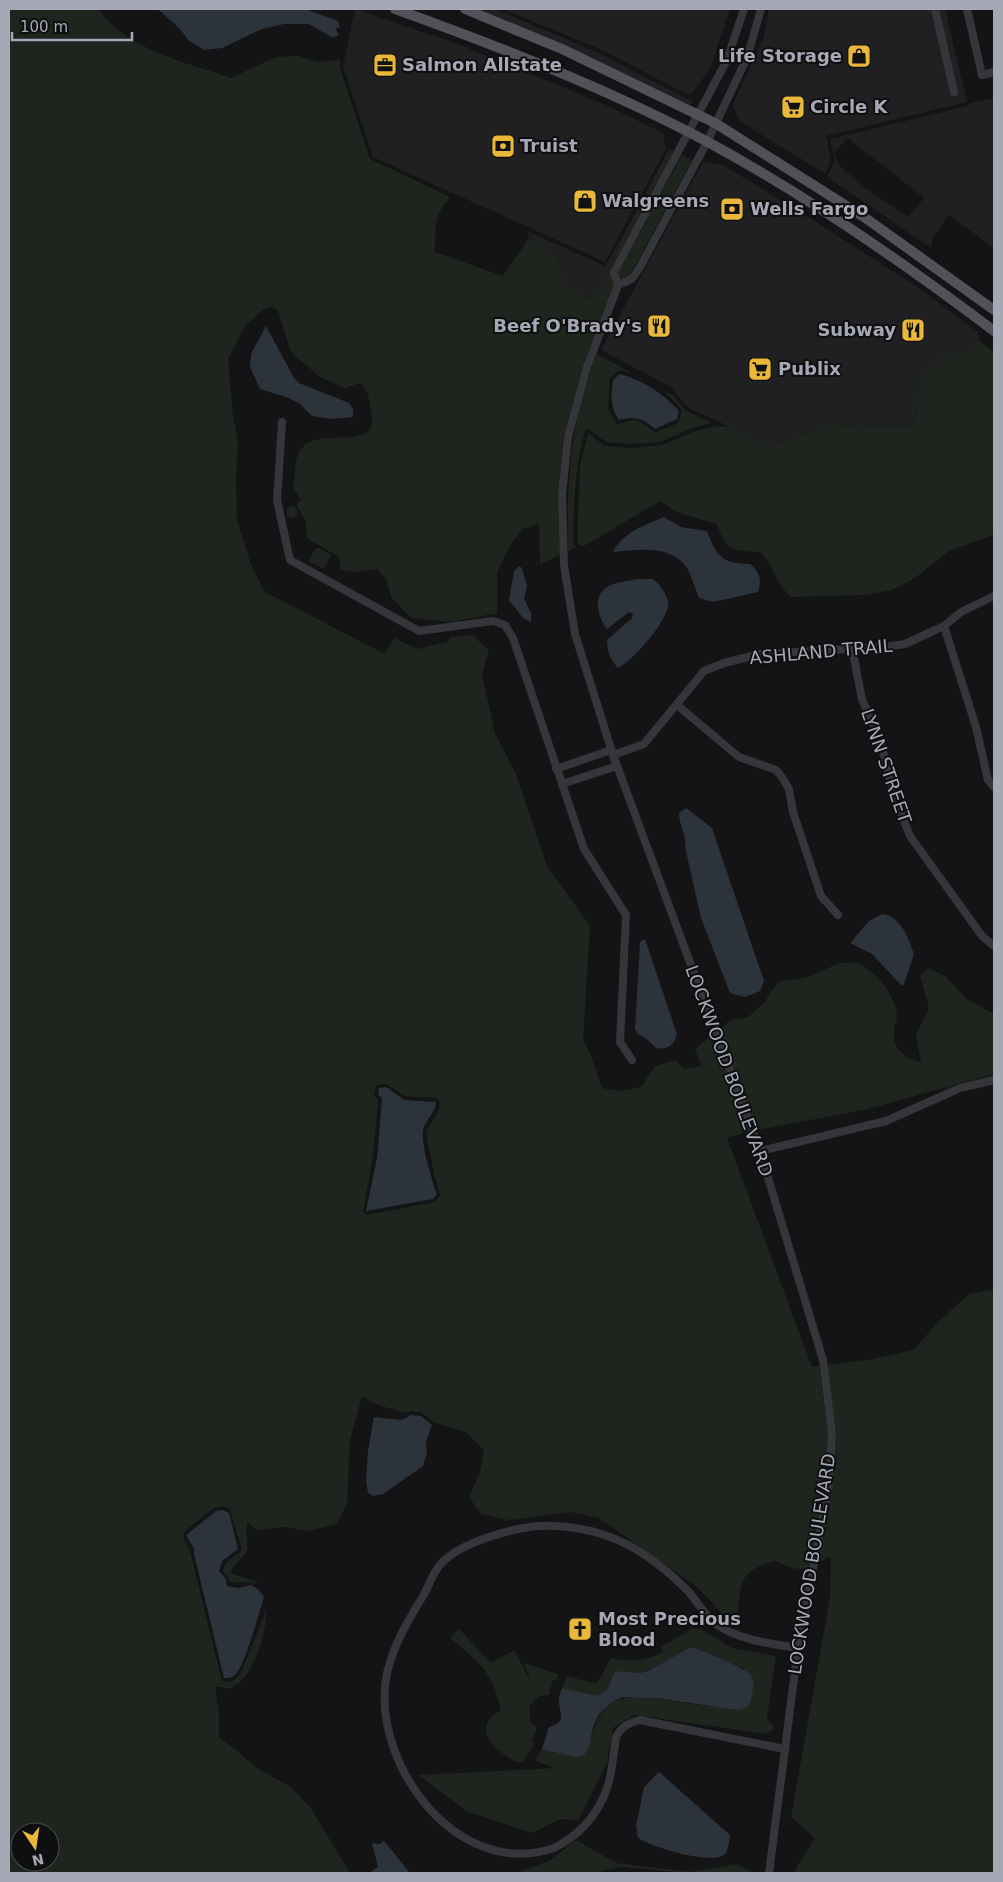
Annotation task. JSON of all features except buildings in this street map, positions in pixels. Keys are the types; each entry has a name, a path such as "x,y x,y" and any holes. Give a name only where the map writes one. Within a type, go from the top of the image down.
{"main road":[{"path":"395,9 571,78 689,132 786,188 901,262 994,331"},
{"path":"465,9 553,45 715,123 911,249 994,310"},
{"path":"901,262 911,249"}],"street":[{"name":"LOCKWOOD BOULEVARD","path":"744,9 727,60 614,272 618,285 586,370 568,436 562,494 564,565 575,634 617,766 760,1151 823,1360 832,1433 829,1484 798,1648 769,1873"},
{"path":"618,285 632,279 639,269 707,142 747,58 761,9"},
{"path":"935,9 954,92"},
{"path":"967,9 982,75 994,72"},
{"path":"282,422 277,500 290,560 419,631 493,621 505,626 513,638 584,849 626,915 620,1042 632,1060"},
{"name":"ASHLAND TRAIL","path":"556,769 644,744 704,672 724,663 760,654 905,644 944,626 961,612 994,596"},
{"path":"944,626 969,702 988,780 994,787"},
{"name":"LYNN STREET","path":"852,648 862,698 881,743 892,793 910,836 982,936 994,946"},
{"path":"677,705 740,757 776,770 782,777 789,789 793,812 821,896 838,915"},
{"path":"562,784 617,766"},
{"path":"760,1151 886,1121 960,1088 994,1080"},
{"path":"785,1748 640,1720 630,1722 620,1729 616,1736 605,1794 596,1811 583,1828 565,1843 545,1853 518,1858 491,1857 467,1847 439,1826 417,1801 400,1772 388,1734 384,1698 387,1679 400,1635 439,1565 466,1546 509,1530 552,1525 593,1530 634,1546 665,1568 715,1624 738,1635 798,1648"}],"shaded area":[{"path":"9,9 98,9 110,23 141,45 177,60 231,78 276,57 299,56 317,62 340,60 340,68 370,159 450,198 441,210 436,223 435,252 503,276 529,238 558,257 564,284 593,301 629,225 669,149 674,151 610,270 614,285 582,369 563,439 558,494 560,555 540,564 539,524 524,528 511,544 497,572 497,613 453,622 411,618 391,597 386,579 377,569 353,572 341,570 339,557 307,538 306,523 296,504 301,500 293,488 298,454 305,445 314,440 360,436 368,432 372,424 367,392 360,383 345,388 320,377 296,357 290,350 278,310 271,307 264,309 245,326 228,359 233,416 238,441 236,476 237,520 251,565 265,592 383,653 385,653 395,638 417,649 447,642 450,637 472,635 489,650 482,674 495,733 516,774 547,866 590,926 583,1040 590,1053 602,1088 617,1091 641,1087 655,1066 676,1060 684,1069 701,1066 695,1049 712,1035 748,1132 727,1138 812,1367 819,1366 828,1433 825,1483 809,1567 797,1569 776,1561 761,1565 752,1571 745,1577 742,1584 734,1626 696,1586 599,1518 570,1512 508,1520 481,1514 469,1497 480,1472 484,1450 467,1433 433,1422 421,1412 410,1411 405,1413 378,1405 362,1396 350,1440 347,1503 337,1524 307,1531 285,1527 256,1530 247,1522 246,1552 235,1564 231,1573 256,1582 258,1585 230,1582 223,1571 225,1564 242,1550 230,1510 224,1506 214,1508 184,1532 183,1537 190,1551 222,1681 230,1682 236,1679 242,1670 264,1616 266,1606 264,1633 250,1670 243,1679 230,1689 215,1686 219,1713 219,1737 260,1770 291,1787 310,1807 350,1873 9,1873","holes":["386,1084 405,1096 436,1098 440,1102 439,1110 426,1132 440,1196 435,1202 366,1215 363,1212 373,1157 378,1100 374,1094 377,1085"]},
{"path":"158,9 305,9 338,21 340,28 335,28 339,35 333,38 309,24 284,24 262,29 222,48 204,50 188,40 180,29"},
{"path":"355,9 458,44 606,105 663,133 666,149 605,262 373,157 343,66"},
{"path":"477,9 495,9 601,54 689,100 693,99 690,105 555,41"},
{"path":"503,9 730,9 710,69 690,96 602,50"},
{"path":"769,9 945,9 967,102 826,136 831,160 826,174 739,121 733,104 764,37"},
{"path":"994,98 994,248 949,215 932,239 931,248 827,177 835,160 830,139 968,106 971,103","holes":["848,138 924,198 908,217 866,189 839,165 834,152"]},
{"path":"682,155 692,160 635,266 629,276 621,279 618,273"},
{"path":"703,162 721,164 810,218 922,290 978,332 979,341 963,357 920,379 915,428 828,425 773,446 759,444 730,427 687,407 671,387 601,350"},
{"path":"629,225 593,301 564,284 558,257 529,238 527,231 605,266"},
{"path":"266,326 294,378 299,383 349,403 353,409 353,417 331,419 312,416 299,403 260,389 250,367 251,354"},
{"path":"979,341 994,352 994,535 949,551 915,578 892,590 864,595 791,597 782,587 760,552 732,548 724,540 717,524 676,512 660,501 586,545 580,546 577,542 580,465 588,433 605,446 630,448 662,445 693,432 716,426 731,427 759,444 773,446 828,425 915,428 920,379 946,356 963,357"},
{"path":"598,350 597,354 633,374 620,370 610,378 608,409 617,424 634,420 641,422 655,433 678,423 682,410 664,391 674,396 685,410 712,423 692,428 661,442 630,444 606,442 589,429 585,431 579,458 576,486 573,542 576,547 568,551 568,499 572,449 582,401"},
{"path":"620,374 637,380 659,393 679,411 677,419 655,429 638,419 619,420 614,411 612,396 613,380"},
{"path":"292,506 298,512 292,518 286,512"},
{"path":"664,517 681,527 707,531 714,547 722,557 741,564 750,564 759,576 758,592 713,602 699,598 687,568 672,555 653,550 613,552 617,545 629,534 642,526"},
{"path":"319,548 331,555 323,569 309,561 315,549"},
{"path":"519,566 522,568 527,586 524,599 531,613 531,622 523,618 509,600 514,571"},
{"path":"637,579 653,579 658,584 667,598 667,609 657,628 641,649 618,668 610,655 607,640 632,618 633,614 629,612 607,629 599,613 599,596 610,585"},
{"path":"686,808 712,828 764,981 760,991 745,997 730,993 701,918 685,847 685,838 679,818 679,813"},
{"path":"882,914 888,915 899,923 914,954 902,986 872,954 850,943 869,921"},
{"path":"645,939 677,1034 672,1044 664,1048 656,1048 647,1039 638,1034 635,1029 640,942"},
{"path":"840,963 856,963 863,966 883,984 896,1008 895,1043 905,1055 921,1062 916,1035 929,1008 920,976 929,968 945,976 968,1000 994,1014 994,1074 864,1110 756,1130 719,1030 731,1020 748,1017 764,1003 774,987 781,981 805,978"},
{"path":"386,1087 404,1100 436,1102 434,1110 425,1124 423,1137 427,1163 437,1194 433,1199 366,1211 377,1158 382,1099 378,1094 379,1088"},
{"path":"994,1289 994,1873 795,1873 796,1868 815,1838 791,1817 830,1598 831,1557 818,1562 833,1486 836,1433 827,1365 873,1359 914,1350 935,1325 969,1294"},
{"path":"411,1415 421,1416 432,1425 426,1442 427,1452 423,1466 383,1494 373,1496 368,1493 366,1480 368,1451 374,1417 402,1420"},
{"path":"223,1510 229,1513 238,1549 222,1561 219,1571 226,1579 227,1586 238,1588 251,1585 258,1589 264,1597 239,1670 235,1675 225,1678 194,1549 186,1535 216,1511"},
{"path":"693,1628 701,1629 732,1648 776,1656 767,1718 774,1728 766,1734 635,1715 613,1728 607,1763 578,1820 560,1819 532,1833 468,1812 418,1775 555,1768 538,1762 535,1759 542,1749 562,1754 589,1747 602,1712 611,1703 623,1698 651,1698 738,1710 744,1669 693,1647 648,1671 640,1673 615,1671 607,1690 598,1696 562,1688 567,1676 597,1683 611,1658 638,1660 656,1655 663,1652 661,1647"},
{"path":"459,1629 491,1663 514,1650 533,1685 524,1663 558,1674 556,1681 553,1680 549,1695 539,1696 529,1707 531,1723 537,1727 532,1741 535,1742 524,1761 516,1762 508,1757 493,1745 488,1738 487,1724 501,1710 489,1677 477,1661 450,1638"},
{"path":"693,1647 734,1665 751,1675 753,1690 747,1707 738,1710 656,1698 622,1697 611,1703 599,1714 593,1727 589,1747 584,1755 574,1757 542,1749 549,1727 559,1723 561,1720 559,1696 562,1688 598,1696 607,1690 615,1671 640,1673 648,1671"},
{"path":"659,1772 730,1835 725,1854 708,1858 695,1857 656,1846 638,1838 636,1826 644,1787"},
{"path":"576,1840 616,1863 689,1872 738,1864 752,1873 690,1873 621,1867 593,1873 516,1873 549,1861"},
{"path":"384,1841 410,1873 369,1873 378,1867 372,1843 380,1844"}],"place":[{"name":"Life Storage","path":"859,56"},
{"name":"Salmon Allstate","path":"385,65"},
{"name":"Circle K","path":"793,107"},
{"name":"Truist","path":"503,146"},
{"name":"Walgreens","path":"585,201"},
{"name":"Wells Fargo","path":"732,209"},
{"name":"Beef O'Brady's","path":"659,326"},
{"name":"Subway","path":"913,330"},
{"name":"Publix","path":"760,369"},
{"name":"Most Precious Blood","path":"580,1629"}]}
